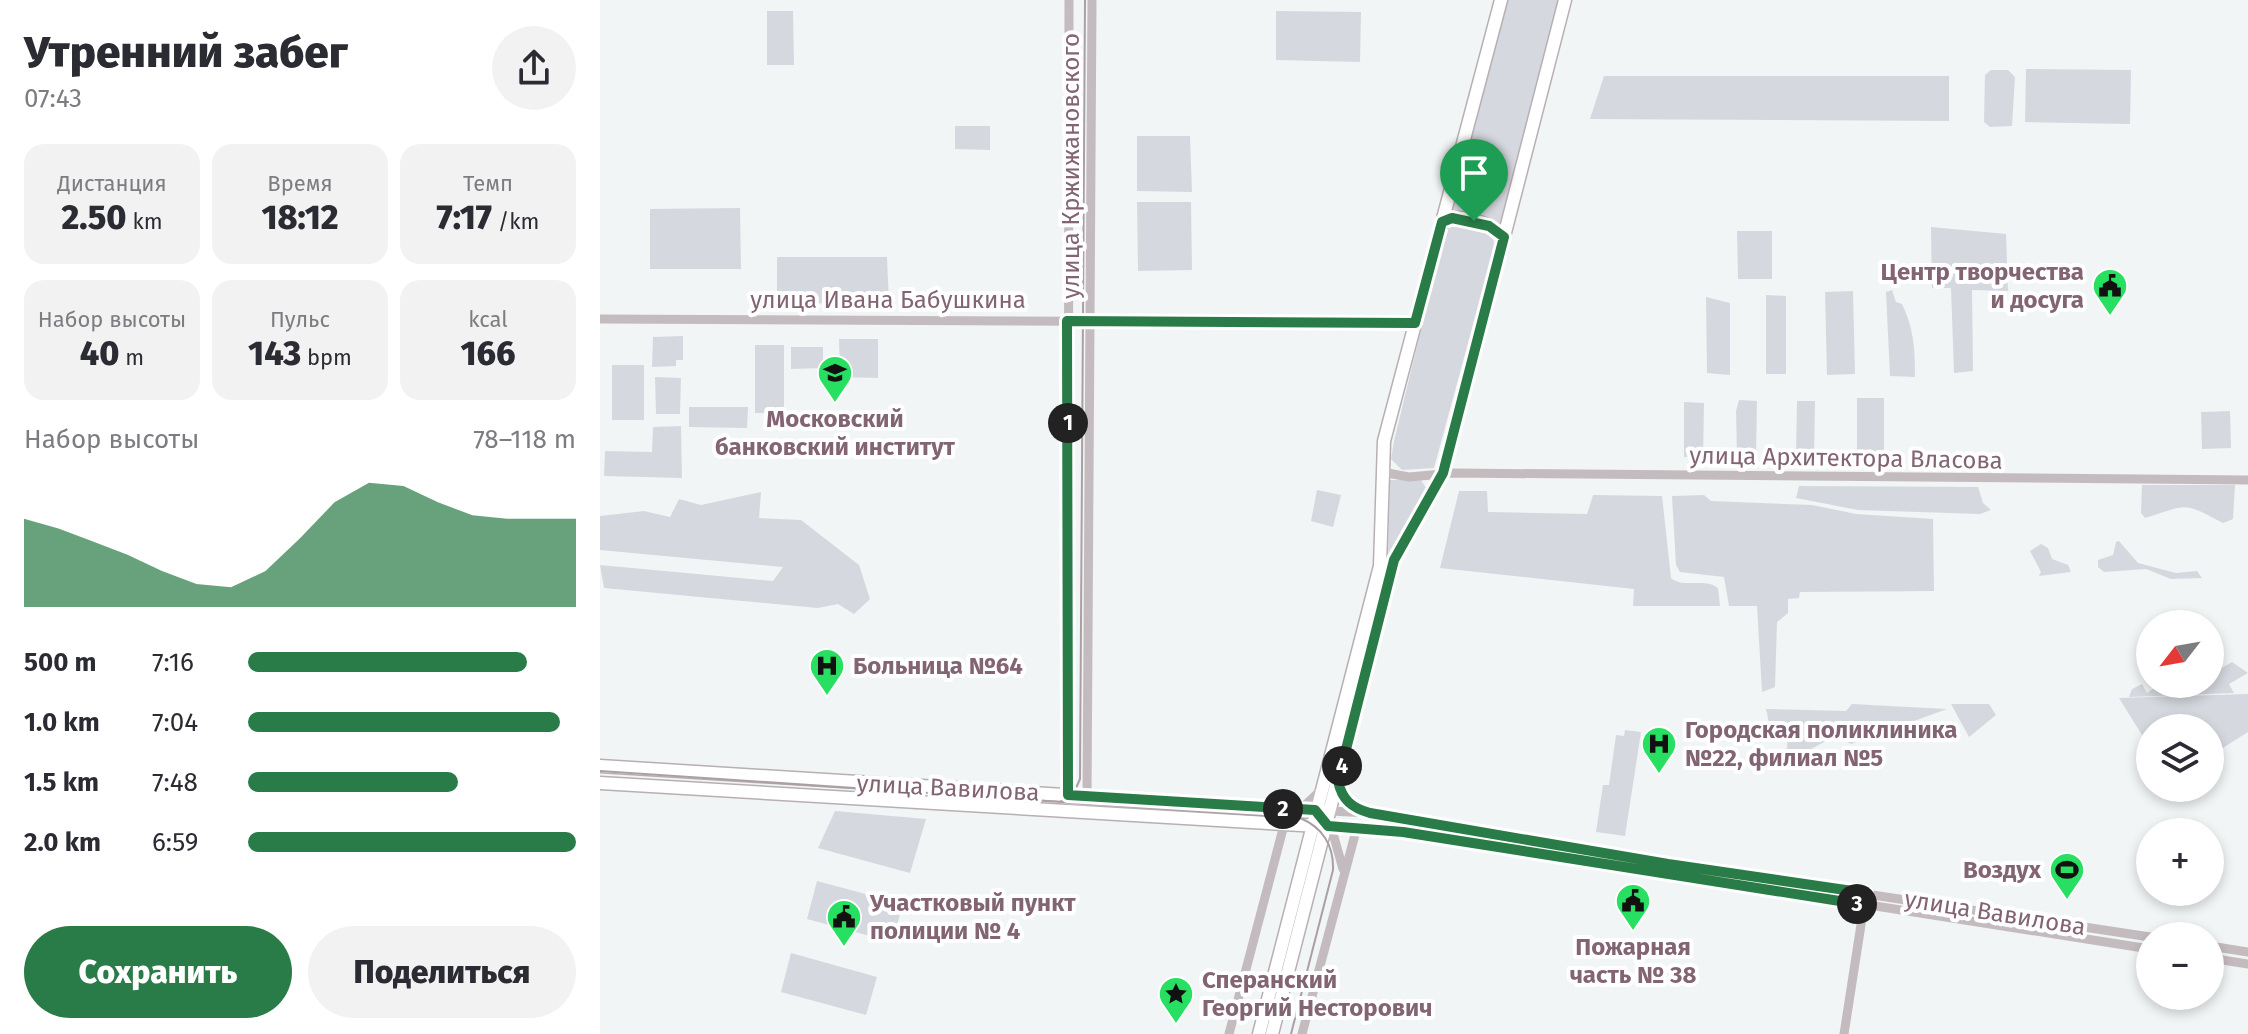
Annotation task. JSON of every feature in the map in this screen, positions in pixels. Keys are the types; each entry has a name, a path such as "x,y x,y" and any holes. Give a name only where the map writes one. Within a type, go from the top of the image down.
{"main road":[{"path":"1259,1034 1319,792 1380,566 1384,441 1501,0"},
{"path":"1272,1034 1394,560 1443,473 1565,0"},
{"path":"1442,222 1452,218 1474,221 1489,226 1504,237"},
{"name":"улица Вавилова","path":"600,766 1315,810 1327,821"},
{"name":"улица Вавилова","path":"600,783 1284,825 1311,825 1327,821"}],"street":[{"name":"улица Кржижановского","path":"1069,0 1068,795 1077,812"},
{"name":"улица Кржижановского","path":"1087,796 1092,0"},
{"name":"улица Ивана Бабушкина","path":"600,319 1415,323"},
{"name":"улица Архитектора Власова","path":"1382,472 1409,477 1443,473 2248,480"},
{"path":"1338,781 1347,803 1370,813"},
{"path":"1229,1034 1284,825 1319,792"},
{"path":"1077,812 1087,796"},
{"name":"улица Вавилова","path":"1327,821 1370,813 1668,864 2136,935"},
{"path":"1403,818 1395,823 1403,832"},
{"path":"1327,821 1344,873"},
{"name":"улица Вавилова","path":"1327,821 2136,947"},
{"path":"1302,1034 1357,827"},
{"path":"1844,1034 1866,893"},
{"path":"2224,948 2248,952"},
{"path":"2224,960 2248,964"}],"shaded area":[{"path":"1506,0 1558,0 1501,224 1451,211"},
{"path":"767,11 793,11 794,65 767,65"},
{"path":"1276,11 1361,12 1360,62 1276,60"},
{"path":"2026,69 2131,70 2130,124 2025,122"},
{"path":"1991,70 2008,70 2015,77 2012,126 1990,127 1984,122 1985,75"},
{"path":"1604,76 1949,76 1949,121 1590,119"},
{"path":"955,126 990,126 990,150 955,149"},
{"path":"1137,136 1190,136 1192,192 1137,191"},
{"path":"1137,202 1191,202 1192,270 1138,271"},
{"path":"740,208 741,269 650,269 650,209"},
{"path":"1453,225 1491,235 1495,244 1434,468 1402,470 1391,459 1394,441 1445,231"},
{"path":"1931,227 2006,234 2008,291 1972,290 1973,371 1954,373 1951,288 1932,288"},
{"path":"1737,231 1772,231 1772,279 1738,279"},
{"path":"777,257 887,257 889,304 777,303"},
{"path":"1892,290 1909,322 1915,377 1890,376 1886,292"},
{"path":"1853,291 1855,374 1827,375 1825,292"},
{"path":"1766,295 1786,296 1786,374 1766,374"},
{"path":"1706,297 1730,303 1730,375 1707,373"},
{"path":"683,336 683,360 676,360 676,366 652,367 653,337"},
{"path":"839,339 878,339 878,378 840,377"},
{"path":"755,345 784,345 784,413 755,413"},
{"path":"791,347 823,347 823,368 791,369"},
{"path":"612,365 644,365 644,420 612,420"},
{"path":"655,377 681,378 680,414 656,414"},
{"path":"1857,398 1884,398 1884,462 1857,461"},
{"path":"1739,400 1757,401 1756,455 1737,455 1736,411"},
{"path":"1797,401 1815,401 1814,456 1796,455"},
{"path":"1684,402 1704,403 1703,457 1684,457"},
{"path":"689,407 748,407 747,428 689,427"},
{"path":"2230,411 2231,448 2202,449 2201,412"},
{"path":"681,426 682,478 604,476 605,451 652,452 653,427"},
{"path":"1390,480 1421,480 1426,488 1388,558"},
{"path":"2142,485 2235,485 2233,519 2223,523 2184,507 2145,518 2141,513"},
{"path":"1799,486 1978,487 1983,503 1991,510 1980,514 1858,510 1796,498"},
{"path":"1317,490 1341,495 1333,527 1311,521"},
{"path":"1459,491 1487,491 1488,512 1587,514 1593,495 1662,496 1671,578 1682,583 1713,585 1718,588 1720,606 1633,606 1634,589 1440,568"},
{"path":"761,492 759,518 801,520 859,565 870,599 854,614 838,604 818,608 604,588 600,565 773,581 783,567 600,550 600,516 644,511 670,517 679,499 701,505"},
{"path":"1704,495 1711,501 1812,505 1856,514 1933,519 1934,591 1800,592 1799,598 1788,599 1788,613 1777,622 1775,687 1762,692 1757,606 1729,606 1724,577 1680,572 1676,565 1672,496"},
{"path":"2119,541 2138,563 2176,573 2197,571 2202,578 2171,579 2146,569 2104,572 2098,567 2098,560 2113,555"},
{"path":"2041,544 2048,548 2052,559 2068,565 2071,572 2039,576 2041,572 2030,551"},
{"path":"2232,662 2248,673 2229,684 2234,693 2224,693 2224,667"},
{"path":"2136,687 2136,697 2129,697"},
{"path":"2248,694 2248,732 2224,747 2224,714 2136,714 2136,725 2119,698 2224,698 2224,695"},
{"path":"1852,704 1947,709 1851,744 1835,736 1786,763 1788,732 1770,727 1766,709 1846,711"},
{"path":"1951,704 1989,704 1996,715 1969,737"},
{"path":"1625,730 1641,732 1625,836 1596,832 1603,785 1609,785 1616,735 1624,736"},
{"path":"835,811 926,819 910,873 818,848"},
{"path":"817,881 903,904 892,942 807,919"},
{"path":"791,953 877,977 866,1015 781,992"}],"tram line":[{"path":"1060,802 1073,795 1080,779 1085,0"},
{"path":"600,771 1300,818 1315,826 1325,838 1333,870 1291,1034"}],"place":[{"name":"Центр творчества и досуга","path":"2110,317"},
{"name":"Московский банковский институт","path":"835,404"},
{"name":"Больница №64","path":"827,697"},
{"name":"Городская поликлиника №22, филиал №5","path":"1659,775"},
{"name":"Воздух","path":"2067,901"},
{"name":"Пожарная часть № 38","path":"1633,932"},
{"name":"Участковый пункт полиции № 4","path":"844,948"},
{"name":"Сперанский Георгий Несторович","path":"1176,1025"}],"route":[{"path":"1452,218 1474,221 1489,226 1504,237 1443,473 1394,560 1338,781 1340,792 1347,803 1370,813 1668,864 1866,893 1865,905 1403,832 1328,826 1315,810 1068,795 1067,321 1415,323 1442,222 1452,218"}]}
